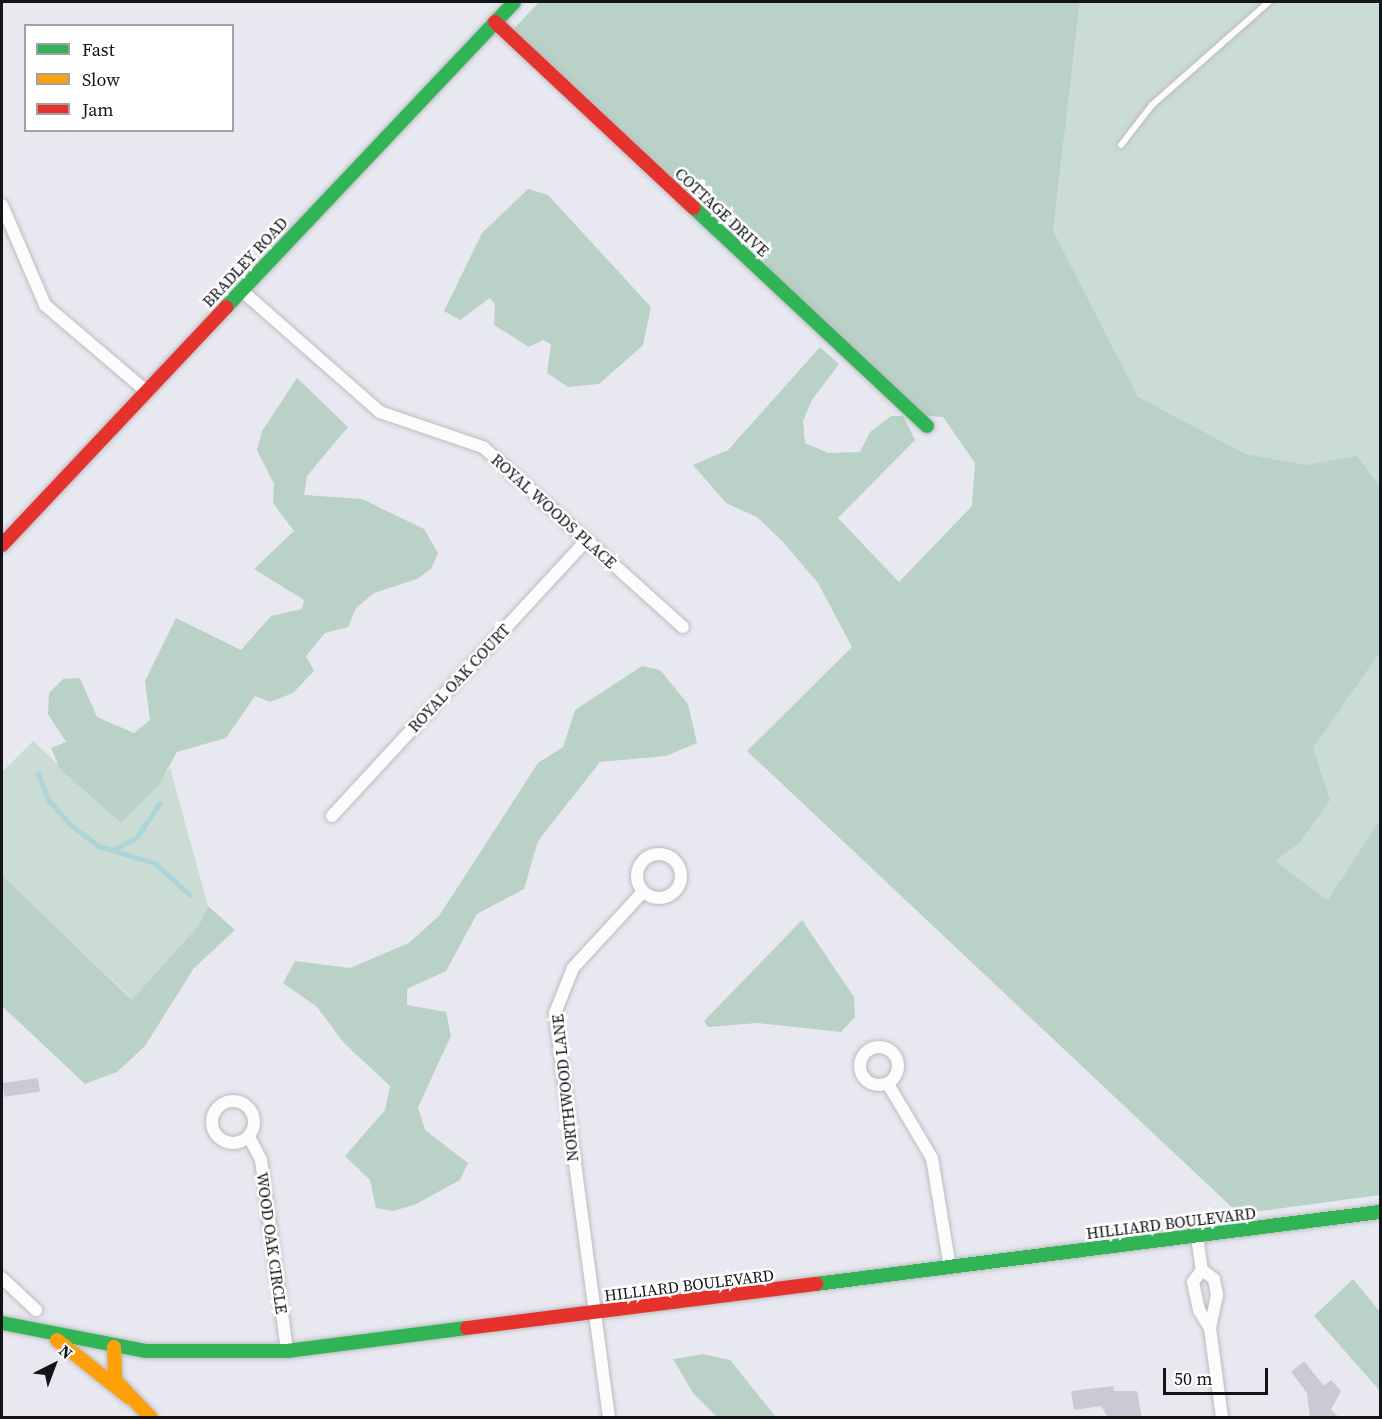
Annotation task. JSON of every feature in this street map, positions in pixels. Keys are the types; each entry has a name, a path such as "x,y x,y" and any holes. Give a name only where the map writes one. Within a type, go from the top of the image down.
{"street":[{"name":"BRADLEY ROAD","path":"2,545 514,2"},
{"name":"COTTAGE DRIVE","path":"495,22 927,426"},
{"path":"2,205 45,304 146,391"},
{"name":"ROYAL WOODS PLACE","path":"241,290 380,412 483,447 683,627"},
{"name":"ROYAL OAK COURT","path":"332,816 587,540"},
{"name":"NORTHWOOD LANE","path":"609,1418 593,1314 556,1005 573,968 643,892"},
{"path":"888,1084 932,1158 950,1268"},
{"name":"WOOD OAK CIRCLE","path":"249,1137 261,1160 287,1351"},
{"name":"HILLIARD BOULEVARD","path":"2,1323 114,1347 287,1351 593,1314 1380,1212"},
{"path":"1197,1236 1202,1270 1214,1279 1217,1295 1210,1328 1222,1418"},
{"path":"1202,1270 1193,1282 1199,1310 1210,1328"},
{"path":"2,1278 36,1310"},
{"path":"47,1334 129,1397 151,1418"},
{"path":"114,1347 115,1380 129,1397"}],"lane":[{"path":"1121,145 1152,105 1269,2"}],"shaded area":[{"path":"1080,2 1380,2 1380,938 1275,861 1053,231"},
{"path":"33,741 121,823 170,768 208,906 199,925 133,1000 2,875 2,772"}],"green space":[{"path":"539,2 1080,2 1053,231 1138,397 1245,454 1307,465 1357,456 1380,487 1380,652 1313,748 1330,800 1299,843 1275,861 1328,900 1380,820 1380,1195 1239,1214 747,751 852,647 818,583 782,541 757,517 726,503 693,465 728,450 820,347 839,364 812,400 803,421 805,443 828,453 860,452 870,432 891,416 903,416 915,440 838,518 899,582 972,506 975,463 943,417 915,415 509,34"},
{"path":"528,189 548,195 651,307 643,345 599,384 568,387 547,373 551,344 543,340 529,347 494,325 495,304 490,298 460,320 444,311 482,233"},
{"path":"297,378 348,427 307,476 304,495 362,499 424,529 438,553 431,569 417,579 374,593 356,608 348,627 325,633 306,656 314,671 293,693 270,702 255,696 226,738 177,752 158,786 121,823 60,769 51,748 66,742 48,714 49,693 63,679 80,678 97,717 134,733 150,720 145,681 176,618 241,650 271,616 302,609 304,600 254,569 294,531 273,503 274,484 257,450 262,431"},
{"path":"642,666 660,670 688,704 697,743 666,756 600,762 538,841 524,889 477,914 446,971 407,989 407,1005 446,1012 451,1036 418,1107 425,1130 468,1163 460,1180 414,1205 393,1211 376,1208 370,1180 345,1156 385,1110 390,1086 344,1043 317,1007 283,983 295,961 350,968 409,943 439,916 538,763 563,747 575,710"},
{"path":"2,875 132,1000 199,925 208,906 235,930 194,968 145,1046 117,1072 85,1084 2,1006"},
{"path":"802,920 854,997 855,1017 841,1032 758,1023 708,1027 704,1021"},
{"path":"1353,1279 1380,1312 1380,1391 1314,1316"},
{"path":"703,1354 730,1360 776,1417 717,1417 693,1393 673,1359"}],"building":[{"path":"38,1078 40,1092 4,1097 2,1083"},
{"path":"1304,1361 1324,1386 1331,1380 1341,1391 1331,1410 1340,1418 1310,1418 1307,1393 1291,1372"},
{"path":"1113,1386 1114,1391 1137,1391 1142,1418 1108,1418 1101,1406 1074,1410 1071,1391"}],"waterway":[{"path":"38,773 49,800 71,825 99,846 155,863 190,895"},
{"path":"113,850 136,838 160,803"}],"traffic: fast":[{"path":"226,307 514,2"},
{"path":"694,208 927,426"},
{"path":"816,1284 1380,1212"},
{"path":"2,1323 146,1351 287,1351 467,1328"}],"traffic: slow":[{"path":"57,1340 129,1397"},
{"path":"114,1347 115,1380 151,1418"}],"traffic: jam":[{"path":"495,22 694,208"},
{"path":"2,545 226,307"},
{"path":"467,1328 816,1284"}]}
